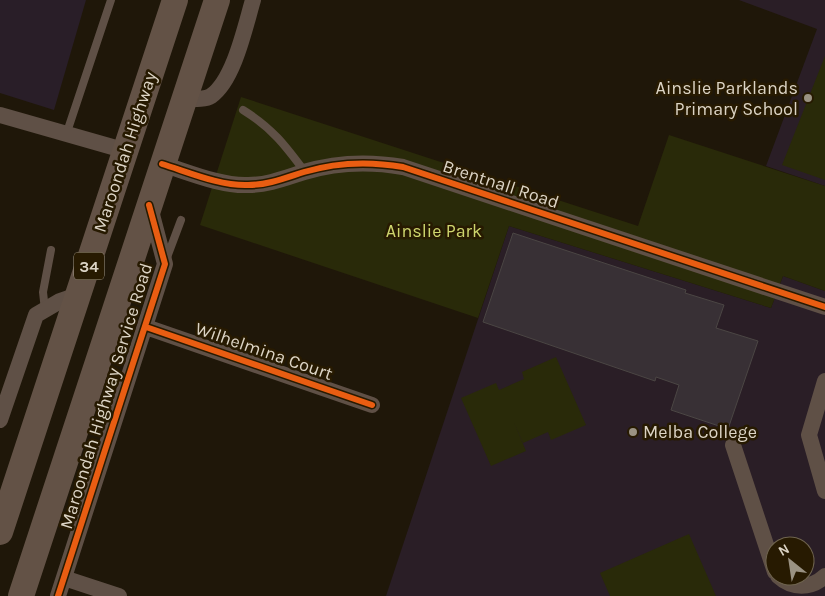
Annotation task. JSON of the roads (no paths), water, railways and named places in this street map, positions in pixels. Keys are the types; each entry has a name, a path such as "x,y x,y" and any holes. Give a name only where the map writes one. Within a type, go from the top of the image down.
{"highway":[{"name":"Maroondah Highway","path":"0,532 80,294 123,150 175,0"},
{"name":"34","path":"21,596 217,0"},
{"path":"123,150 162,164"}],"street":[{"path":"184,99 209,97 220,88 231,68 254,0"},
{"path":"0,116 123,150"},
{"name":"Brentnall Road","path":"162,164 213,179 246,185 275,183 305,172 347,162 378,163 403,167 825,307"},
{"name":"Maroondah Highway Service Road","path":"58,596 165,264 149,205"},
{"path":"0,420 4,395 36,315 60,301 80,294"},
{"name":"Wilhelmina Court","path":"146,327 372,405"},
{"path":"825,381 809,435 825,491"},
{"path":"733,445 765,542"},
{"path":"64,578 120,596"}],"lane":[{"path":"66,135 111,0"},
{"path":"243,110 265,124 279,137 305,172"},
{"name":"Maroondah Highway Service Road","path":"165,264 181,220"},
{"path":"45,310 43,292 51,250"}],"place":[{"name":"Ainslie Parklands Primary School","path":"808,98"},
{"name":"Melba College","path":"633,432"}],"park label":[{"name":"Ainslie Park","path":"434,231"}]}
